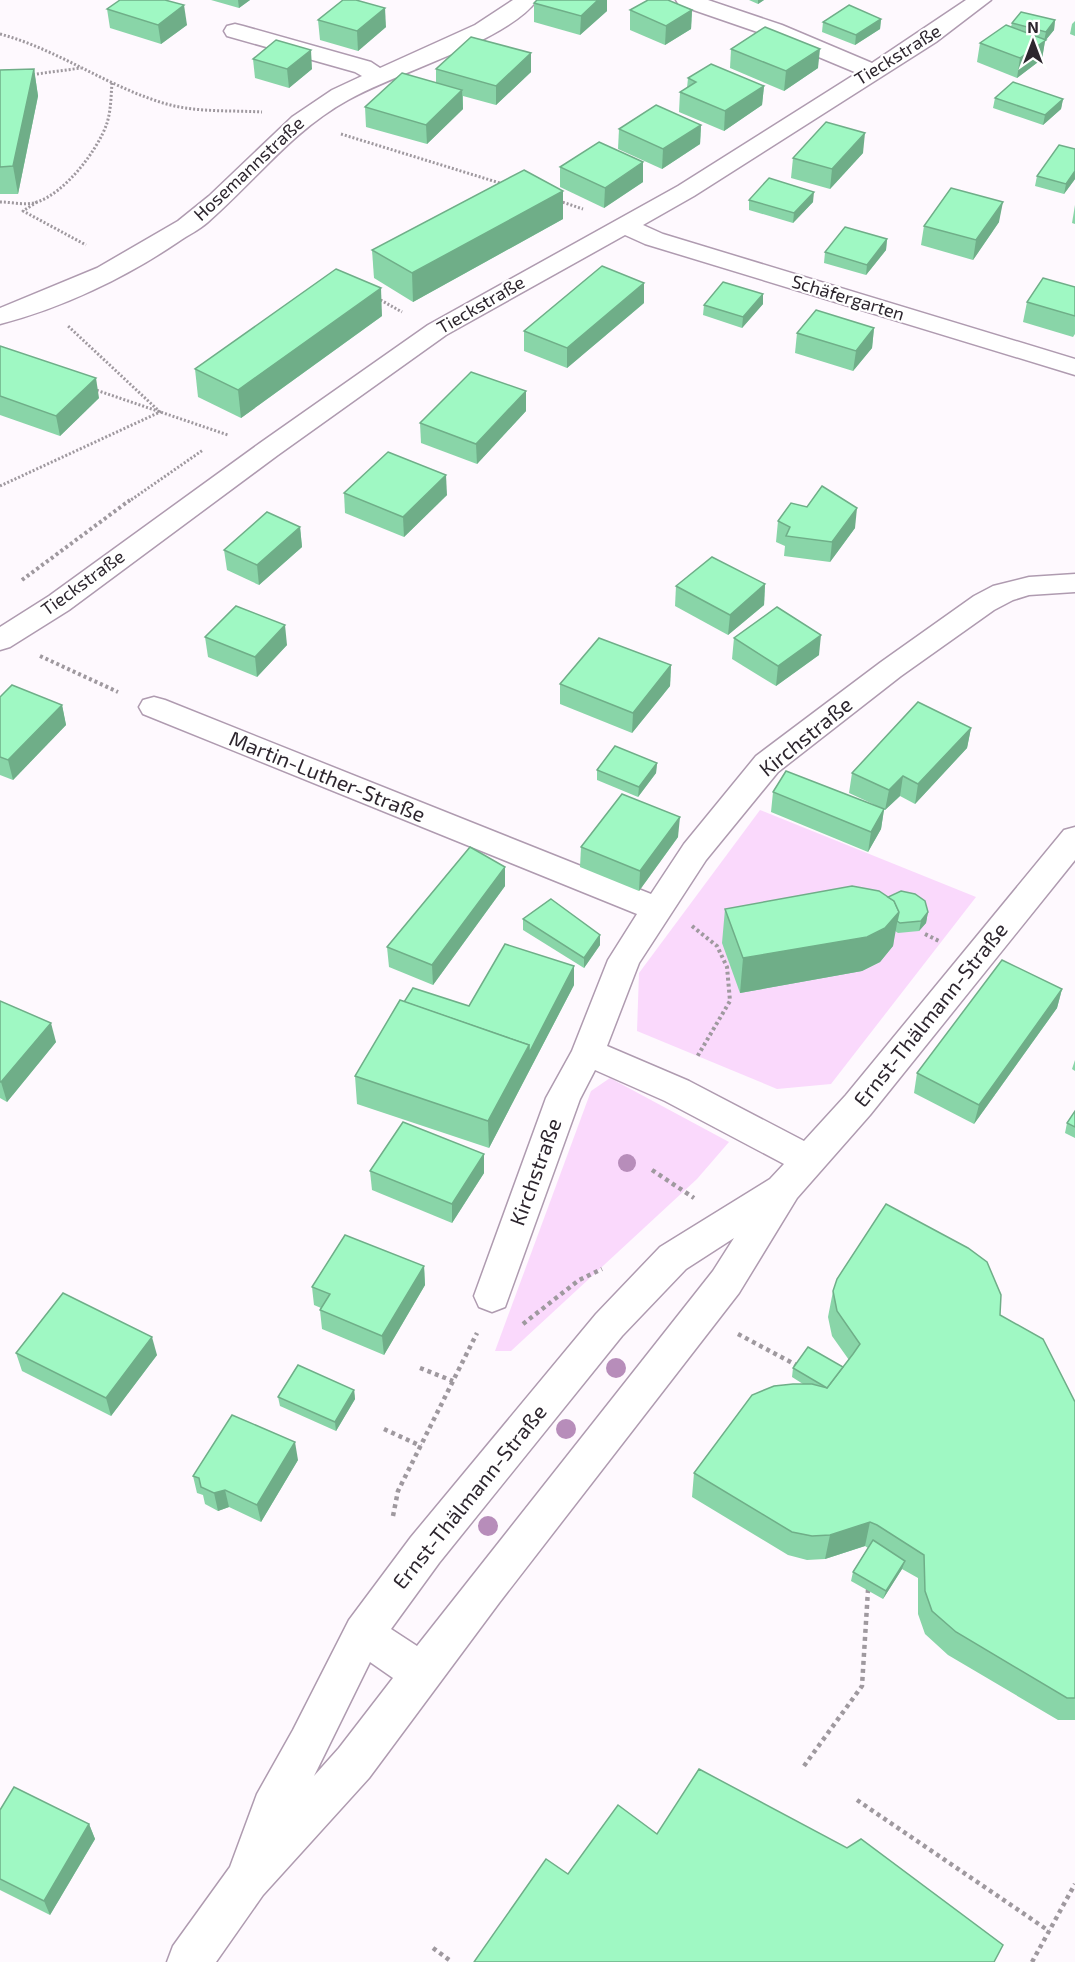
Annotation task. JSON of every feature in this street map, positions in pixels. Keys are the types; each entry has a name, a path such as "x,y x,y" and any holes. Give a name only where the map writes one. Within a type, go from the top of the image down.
{"street":[{"name":"Hosemannstraße","path":"0,316 67,292 134,260 198,218 278,138 300,120 339,95 493,25 526,0"},
{"path":"687,0 774,30 872,71"},
{"name":"Tieckstraße","path":"0,639 59,603 269,449 437,330 686,191 928,36 980,0"},
{"path":"235,31 363,68 378,76"},
{"name":"Schäfergarten","path":"623,225 654,239 1075,367"},
{"name":"Kirchstraße","path":"492,1296 563,1098 588,1052 624,960 695,852 732,804 767,764 984,603 1003,593 1029,586 1075,583"},
{"name":"Martin-Luther-Straße","path":"154,707 656,909"},
{"name":"Ernst-Thälmann-Straße","path":"189,1962 248,1880 354,1763 726,1282 797,1174 858,1105 1075,838"},
{"path":"588,1052 677,1091 797,1174"},
{"name":"Ernst-Thälmann-Straße","path":"248,1880 272,1809 308,1745 363,1634 425,1550 609,1325 673,1257 797,1174"},
{"path":"363,1634 422,1673"}],"path":[{"path":"24,76 82,68"},
{"path":"78,252 87,244 23,211 58,189 92,153 109,116 111,82"},
{"path":"0,202 37,202"},
{"path":"369,294 437,330"},
{"path":"62,321 160,412"},
{"path":"86,386 269,449"},
{"path":"0,486 160,412"},
{"path":"216,440 226,434"},
{"path":"15,586 86,531 207,447"},
{"path":"0,639 154,707"},
{"path":"656,909 694,927 717,946 727,967 730,1001 677,1091"},
{"path":"925,934 948,946"},
{"path":"652,1170 701,1203"},
{"path":"518,1325 540,1312 567,1287 609,1266"},
{"path":"393,1520 398,1491 480,1329 492,1296"},
{"path":"734,1332 810,1372"},
{"path":"420,1368 453,1381"},
{"path":"384,1429 421,1446"},
{"path":"804,1766 862,1686 868,1590 874,1580"},
{"path":"857,1800 1049,1931"},
{"path":"1032,1962 1075,1884"},
{"path":"433,1947 452,1962"}],"shaded area":[{"path":"760,810 976,897 831,1084 777,1089 637,1031 639,973"},
{"path":"610,1078 729,1142 697,1179 511,1351 495,1351 591,1091"}],"building":[{"path":"120,0 165,0 184,5 158,25 107,9"},
{"path":"343,0 356,0 385,8 357,31 318,20"},
{"path":"537,0 598,0 581,16 534,3"},
{"path":"648,0 668,0 692,10 666,26 630,10"},
{"path":"849,5 881,19 856,35 823,22"},
{"path":"1021,12 1055,20 1046,32 1012,23"},
{"path":"1006,25 1046,40 1020,58 980,43"},
{"path":"765,27 820,49 786,71 731,49"},
{"path":"471,37 531,53 496,86 436,69"},
{"path":"276,40 311,50 287,69 253,59"},
{"path":"711,64 764,86 725,111 680,92 696,82 688,78"},
{"path":"34,69 13,166 0,167 0,70"},
{"path":"402,73 462,90 426,125 365,107"},
{"path":"1013,82 1063,99 1045,115 995,98"},
{"path":"656,105 701,125 663,149 619,129"},
{"path":"826,122 865,133 832,169 793,158"},
{"path":"599,142 643,162 605,188 560,167"},
{"path":"1059,145 1075,149 1075,171 1066,184 1037,176"},
{"path":"524,170 563,191 412,273 372,250"},
{"path":"769,178 814,192 794,213 749,200"},
{"path":"951,188 1003,202 976,240 924,226"},
{"path":"845,227 887,239 867,265 825,252"},
{"path":"602,266 644,283 567,348 524,331"},
{"path":"336,269 381,288 238,390 195,369"},
{"path":"1043,278 1075,287 1075,316 1027,302"},
{"path":"723,282 763,294 743,317 704,305"},
{"path":"816,310 874,328 856,351 797,333"},
{"path":"0,346 96,378 56,416 0,396"},
{"path":"471,372 526,391 476,444 420,423"},
{"path":"388,452 446,475 403,517 344,493"},
{"path":"822,486 857,508 832,542 786,536 790,527 778,521 791,503 807,507"},
{"path":"267,512 300,527 257,565 224,550"},
{"path":"712,557 765,584 730,615 676,586"},
{"path":"236,606 285,625 255,657 205,637"},
{"path":"777,607 821,635 778,666 734,638"},
{"path":"599,638 671,665 633,713 560,684"},
{"path":"12,685 62,705 8,760 0,757 0,697"},
{"path":"918,702 971,728 918,784 903,776 889,790 852,773"},
{"path":"615,746 657,763 639,787 597,770"},
{"path":"786,771 884,809 871,832 773,792"},
{"path":"622,794 680,817 640,871 581,847"},
{"path":"470,847 505,867 432,965 387,947"},
{"path":"852,886 879,891 894,901 899,912 885,928 867,937 743,958 725,909"},
{"path":"901,891 915,894 925,901 928,912 921,921 900,923 897,921 899,912 894,901 888,897"},
{"path":"551,899 600,935 584,958 523,919"},
{"path":"505,944 574,966 529,1053 529,1045 404,1002 413,988 469,1006"},
{"path":"1002,960 1062,989 979,1105 917,1073"},
{"path":"400,1000 529,1045 488,1121 355,1076"},
{"path":"0,1001 51,1023 1,1082 0,1082"},
{"path":"1075,1111 1075,1127 1067,1123"},
{"path":"403,1122 484,1154 452,1204 370,1171"},
{"path":"886,1204 968,1248 987,1262 1001,1295 1000,1315 1043,1339 1075,1402 1075,1698 1067,1698 956,1632 932,1611 925,1591 924,1555 877,1525 870,1522 830,1535 812,1536 792,1532 694,1473 752,1395 774,1386 793,1384 812,1384 827,1388 853,1354 860,1344 837,1311 833,1291 837,1279"},
{"path":"345,1235 424,1266 382,1336 320,1310 330,1294 312,1287"},
{"path":"63,1293 152,1337 106,1398 16,1353"},
{"path":"808,1347 843,1367 827,1388 793,1368"},
{"path":"298,1365 354,1390 335,1422 278,1397"},
{"path":"232,1415 295,1442 257,1505 225,1490 214,1493 201,1487 199,1478 193,1476"},
{"path":"873,1540 905,1561 886,1591 853,1572"},
{"path":"699,1769 847,1848 861,1839 1003,1945 994,1962 474,1962 546,1859 568,1874 618,1805 657,1834"},
{"path":"14,1787 89,1824 44,1901 0,1879 0,1810"}]}
